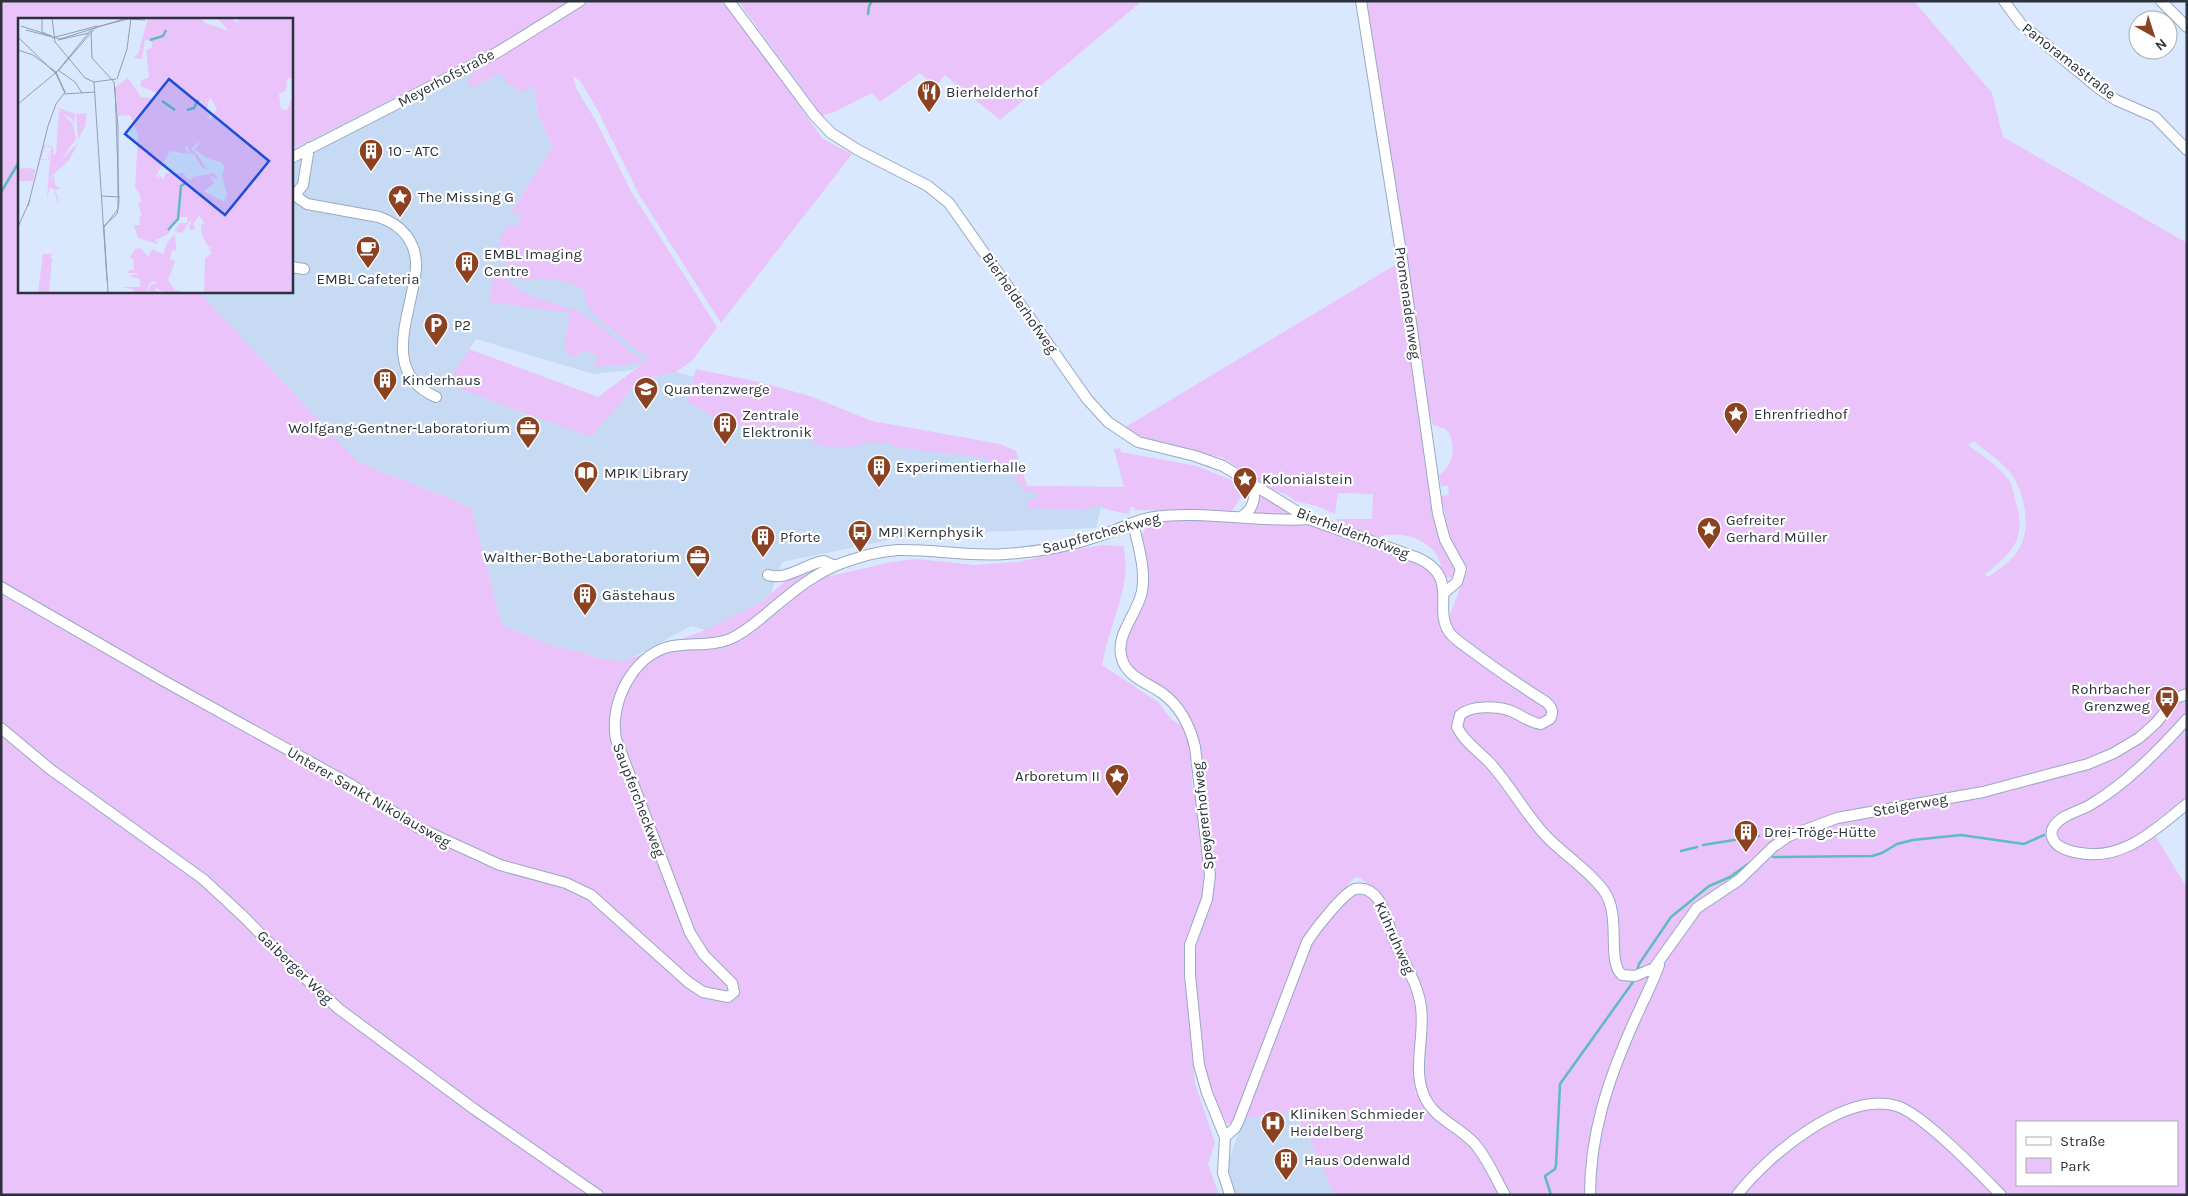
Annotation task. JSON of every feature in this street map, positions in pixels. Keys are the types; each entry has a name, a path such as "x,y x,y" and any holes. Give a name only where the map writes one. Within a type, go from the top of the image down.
{"street":[{"name":"Meyerhofstraße","path":"292,157 431,88 498,52 580,1"},
{"name":"Bierhelderhofweg","path":"729,1 827,130 858,150 928,186 949,203 1087,399 1104,418 1120,431 1138,442 1210,461 1234,472 1309,518 1423,560 1439,576 1444,593 1446,624 1452,634 1505,676 1546,702 1552,712 1550,720 1541,724 1506,710 1482,708 1469,710 1457,720 1457,727 1460,733 1491,764 1546,836 1593,878 1608,897 1613,911 1614,960 1618,970 1625,976 1635,976 1652,970 1660,961"},
{"name":"Promenadenweg","path":"1361,1 1402,259 1438,514 1446,543 1461,569 1457,582 1444,593"},
{"name":"Panoramastraße","path":"2004,1 2021,24 2098,88 2116,100 2155,118 2187,150"},
{"path":"2161,1 2187,27"},
{"path":"309,148 303,185 293,195 307,204 316,207 380,217 395,224 408,237 416,256 416,268 402,356 412,381 422,390 436,397"},
{"path":"292,267 304,269"},
{"path":"1241,517 1248,512 1254,502 1253,483"},
{"name":"Saupfercheckweg","path":"732,995 734,991 732,984 699,948 680,908 619,752 614,730 616,707 628,680 640,666 656,653 674,646 712,643 730,639 748,628 807,582 835,566 870,554 897,550 983,554 1027,552 1083,541 1159,516 1309,518"},
{"name":"Speyererhofweg","path":"1134,523 1142,566 1143,586 1138,605 1122,639 1120,653 1129,671 1162,693 1179,710 1188,727 1195,747 1210,875 1207,899 1190,945 1190,975 1201,1075 1225,1136"},
{"name":"Saupfercheckweg","path":"768,575 783,576 821,561 829,562 835,566"},
{"name":"Unterer Sankt Nikolausweg","path":"1,587 164,681 344,781 417,828 500,865 566,883 591,894 695,988 715,996 728,997 732,995"},
{"name":"Steigerweg","path":"1660,961 1695,910 1741,879 1773,847 1789,836 1837,818 1983,792 2088,764 2114,753 2139,738 2156,723 2176,698 2187,694"},
{"path":"2187,719 2147,759 2106,794 2056,823 2052,830 2052,837 2058,845 2076,852 2093,855 2111,853 2135,844 2187,804"},
{"name":"Gaiberger Weg","path":"1,728 50,769 209,885 244,917 292,967 339,1009 489,1119 598,1195"},
{"name":"Kühruhweg","path":"1225,1136 1234,1128 1239,1120 1307,942 1346,895 1362,888 1372,892 1379,902 1395,943 1419,994 1422,1020 1419,1071 1425,1098 1437,1115 1461,1132 1476,1146 1505,1195"},
{"path":"1590,1195 1592,1149 1603,1098 1660,961"},
{"path":"1737,1195 1765,1164 1814,1126 1850,1110 1877,1104 1897,1106 1913,1115 1974,1167 2001,1195"},
{"path":"1225,1136 1223,1173 1230,1195"}],"shaded area":[{"path":"466,62 472,73 500,72 535,86 537,112 552,147 511,213 521,215 517,227 499,242 584,226 649,360 632,370 593,374 476,339 446,384 591,436 640,380 676,372 1021,466 1027,486 1125,487 1129,514 1101,508 1096,528 919,534 782,562 771,593 758,604 705,630 691,626 630,659 621,661 601,659 577,651 555,647 502,625 471,507 358,462 199,292 292,292 292,149"},
{"name":"Kliniken Schmieder Heidelberg","path":"1291,1112 1307,1134 1335,1195 1236,1195 1228,1173 1228,1162 1244,1118"}],"green space":[{"path":"1,1 722,1 823,139 852,154 721,323 638,193 597,109 581,82 573,76 576,88 596,121 632,193 717,327 692,361 676,372 640,380 591,437 446,384 469,349 598,397 644,363 594,367 598,356 586,351 570,358 567,357 568,349 564,348 570,313 489,302 494,276 505,278 525,294 580,312 644,362 649,360 590,311 582,288 546,278 522,281 506,263 499,247 501,237 507,226 517,227 521,215 511,213 552,147 537,112 535,87 522,92 506,83 500,72 472,89 468,81 472,73 466,62 292,149 292,18 18,18 18,292 199,292 358,462 471,507 502,625 555,647 577,651 601,659 621,661 630,659 705,630 758,604 786,581 817,570 831,576 887,563 916,559 974,565 1019,562 1070,550 1103,545 1124,546 1126,573 1102,665 1158,702 1172,720 1181,725 1189,745 1193,795 1203,787 1188,720 1133,671 1128,663 1124,646 1140,608 1141,538 1145,528 1155,522 1177,520 1297,523 1319,527 1409,558 1427,568 1434,576 1439,589 1440,616 1450,615 1468,569 1449,541 1443,517 1445,513 1440,496 1449,495 1448,486 1441,486 1439,475 1451,460 1452,440 1446,429 1433,425 1430,414 1362,1 1914,1 1992,93 2003,137 2187,243 2187,796 2143,831 2155,835 2187,888 2187,1195 1335,1195 1307,1134 1292,1112 1244,1118 1312,938 1344,902 1356,894 1370,896 1375,901 1418,1007 1417,1084 1415,1094 1426,1091 1423,1084 1426,1012 1370,886 1359,877 1354,878 1350,882 1316,923 1235,1118 1230,1124 1225,1122 1205,1076 1198,1032 1190,1034 1195,1084 1215,1143 1208,1164 1219,1195 1,1195","holes":["1974,441 2005,467 2014,478 2022,497 2026,517 2024,537 2015,555 1988,577 1985,574 2004,558 2016,542 2020,524 2013,492 2008,480 1996,466 1968,445"]},
{"path":"738,1 1142,1 1000,120 945,75 936,86 931,84 920,73 880,102 872,93 822,116"},
{"path":"1400,262 1433,512 1442,541 1458,567 1454,578 1445,577 1432,549 1415,538 1410,536 1384,535 1370,538 1339,526 1337,519 1372,519 1373,494 1338,493 1335,514 1317,506 1295,501 1288,495 1273,490 1223,458 1156,442 1138,436 1124,428"},
{"path":"696,369 759,382 810,396 872,421 1000,444 1016,451 1027,486 1124,487 1114,449 1120,448 1121,452 1197,466 1231,480 1237,491 1243,494 1231,512 1135,510 1134,507 1130,507 1129,514 1096,505 1090,510 1026,508 1027,501 1037,499 1037,491 1024,492 1020,484 1017,483 1011,465 992,466 986,458 893,447 892,444 863,442 861,446 831,447 813,444 805,427 769,426 764,431 718,419 687,402"},
{"path":"1258,491 1294,515 1251,514"}],"waterway":[{"path":"868,14 872,1"},
{"path":"1,192 18,164"},
{"path":"1773,857 1872,856 1882,853 1897,844 1913,840 1961,835 2024,844 2044,835"},
{"path":"1703,845 1759,836"},
{"path":"1681,851 1697,847"},
{"path":"1637,971 1639,964 1671,917 1709,886 1730,877 1748,864"},
{"path":"1551,1195 1545,1176 1555,1169 1556,1165 1560,1084 1633,982"}],"place":[{"name":"Bierhelderhof","path":"929,113"},
{"name":"10 - ATC","path":"371,172"},
{"name":"The Missing G","path":"400,218"},
{"name":"EMBL Cafeteria","path":"368,269"},
{"name":"EMBL Imaging Centre","path":"467,284"},
{"name":"P2","path":"436,346"},
{"name":"Kinderhaus","path":"385,401"},
{"name":"Quantenzwerge","path":"646,410"},
{"name":"Ehrenfriedhof","path":"1736,435"},
{"name":"Zentrale Elektronik","path":"725,445"},
{"name":"Wolfgang-Gentner-Laboratorium","path":"528,449"},
{"name":"Experimentierhalle","path":"879,488"},
{"name":"MPIK Library","path":"586,494"},
{"name":"Kolonialstein","path":"1245,500"},
{"name":"Gefreiter Gerhard Müller","path":"1709,550"},
{"name":"MPI Kernphysik","path":"860,553"},
{"name":"Pforte","path":"763,558"},
{"name":"Walther-Bothe-Laboratorium","path":"698,578"},
{"name":"Gästehaus","path":"585,616"},
{"name":"Rohrbacher Grenzweg","path":"2167,719"},
{"name":"Arboretum II","path":"1117,797"},
{"name":"Drei-Tröge-Hütte","path":"1746,853"},
{"name":"Kliniken Schmieder Heidelberg","path":"1273,1144"},
{"name":"Haus Odenwald","path":"1286,1181"}]}
